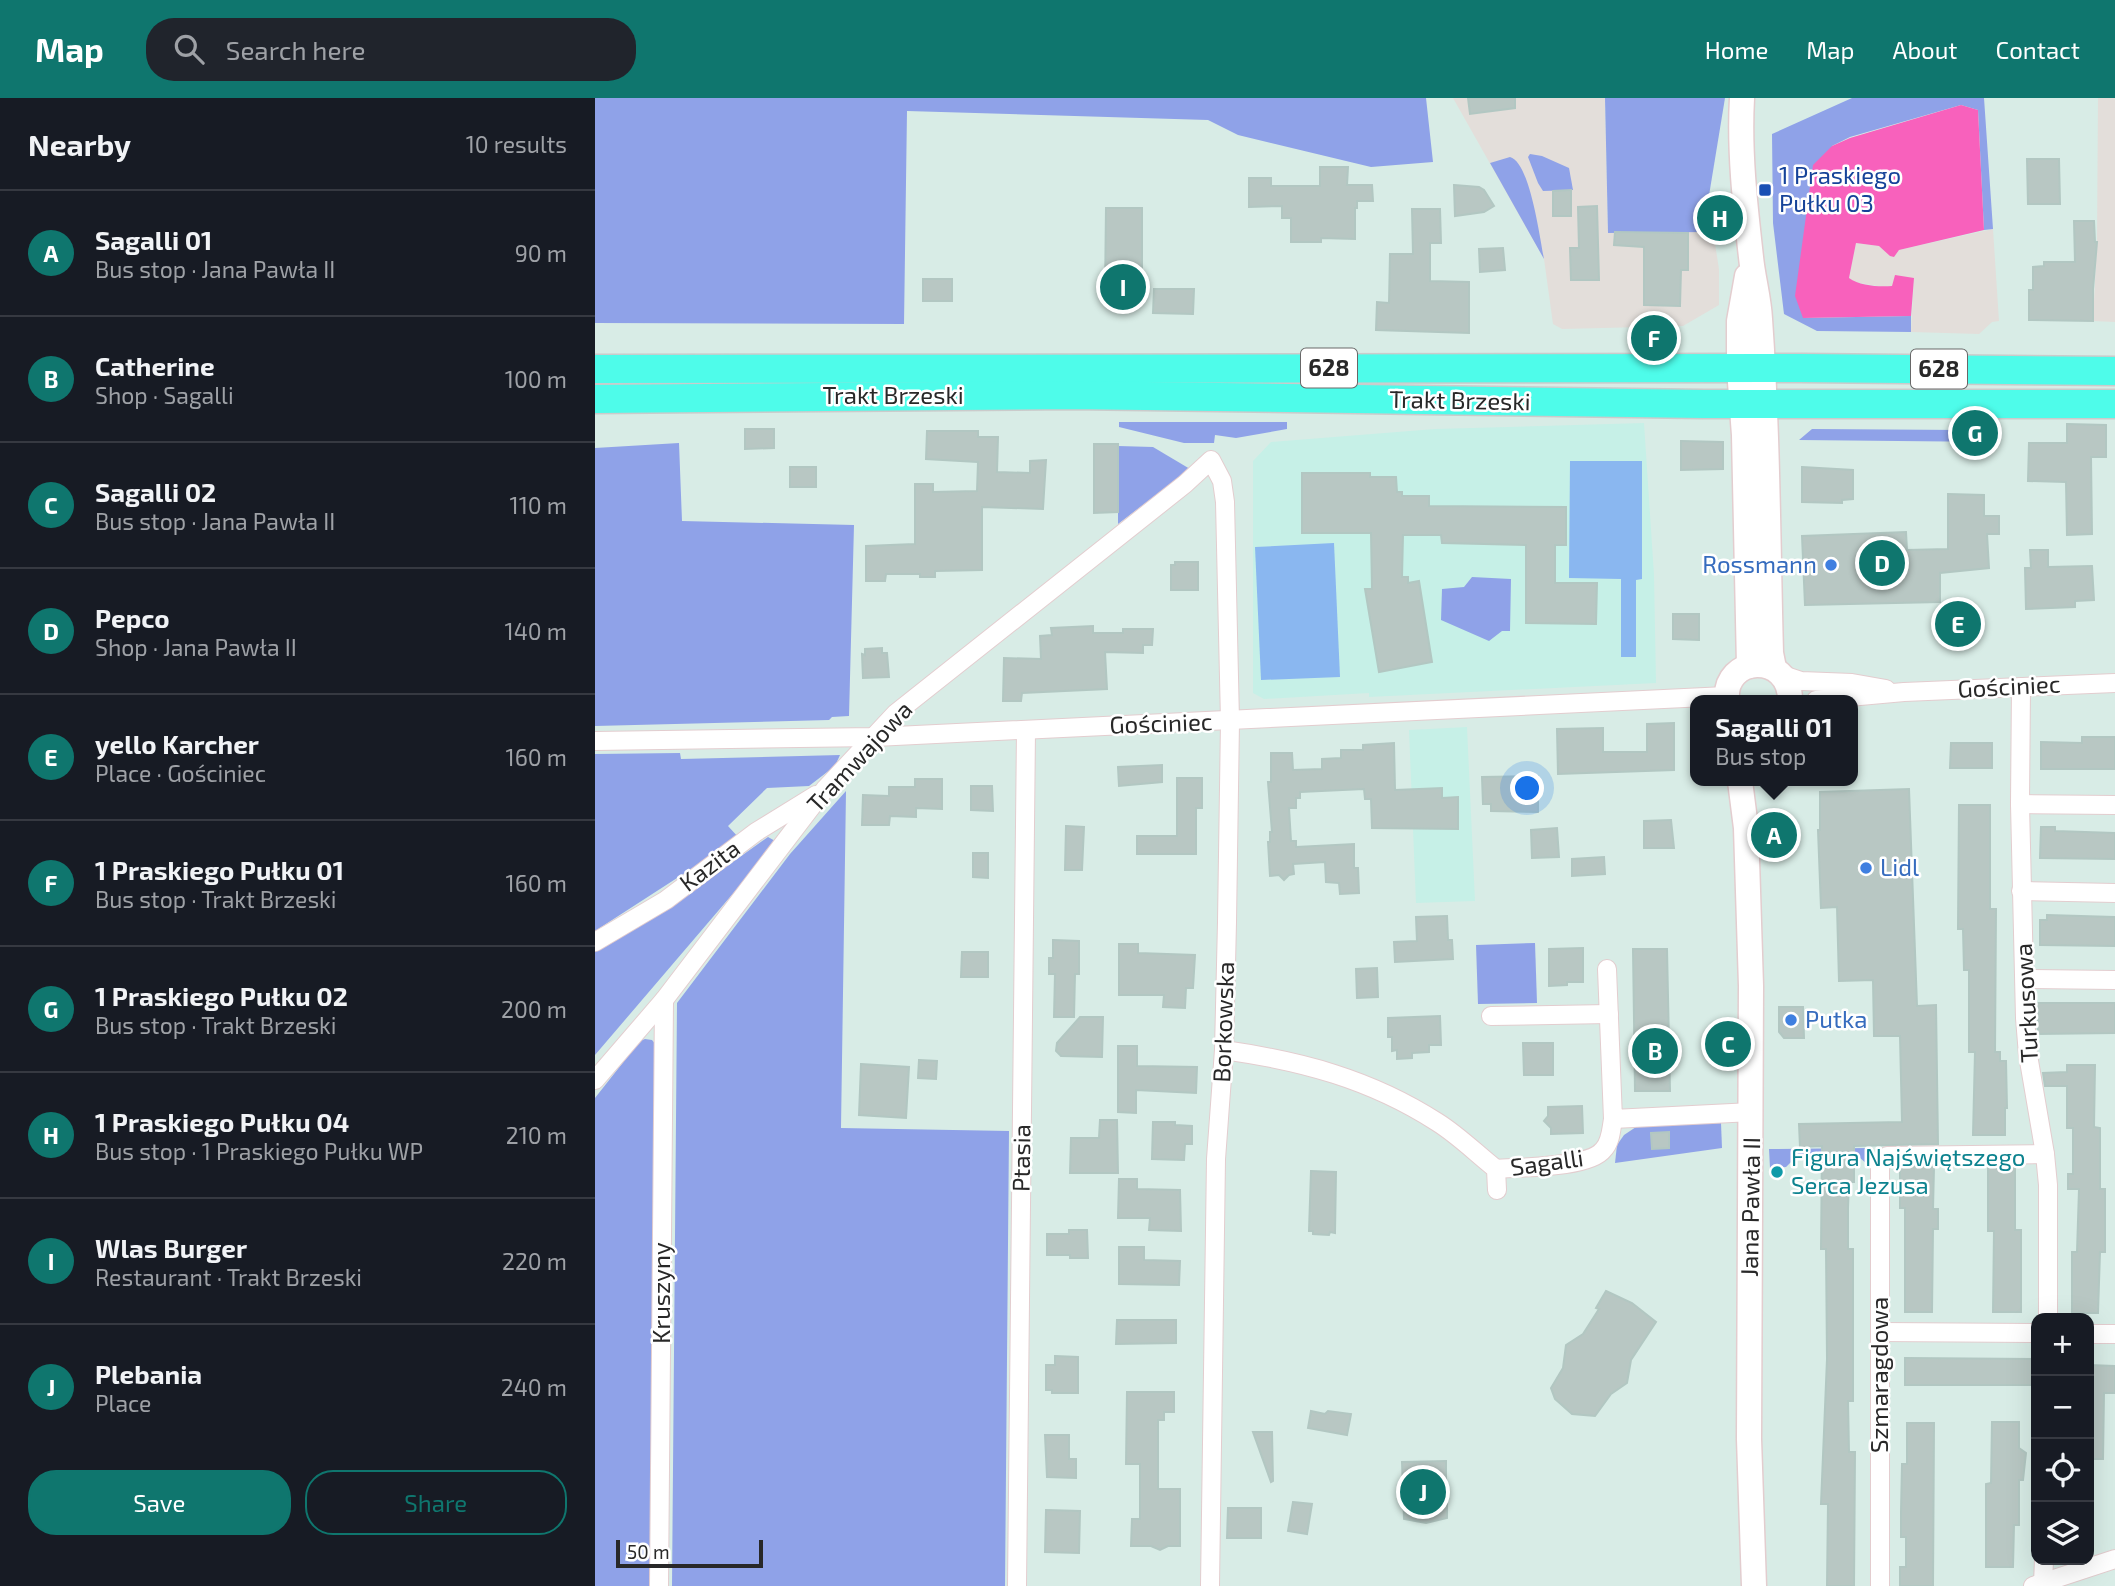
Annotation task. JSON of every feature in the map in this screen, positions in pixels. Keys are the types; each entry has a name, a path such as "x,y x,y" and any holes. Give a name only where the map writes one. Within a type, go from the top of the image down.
{"main road":[{"name":"Trakt Brzeski","path":"595,369 2115,370"},
{"name":"Trakt Brzeski","path":"595,398 1072,395 1754,404 2115,404"}],"street":[{"path":"1742,98 1742,157 1751,259 1760,317 1751,369 1771,645 1778,672 1790,695"},
{"path":"1749,666 1754,404"},
{"name":"Borkowska","path":"1210,460 1222,481 1225,502 1230,721 1224,1050 1216,1159 1210,1586"},
{"name":"Tramwajowa","path":"595,1080 664,1000 825,789 896,713 1185,484 1210,460"},
{"path":"1726,695 1728,685 1734,676 1749,666 1758,665 1778,672"},
{"name":"Gościniec","path":"1778,672 1801,681 1852,682 1904,692"},
{"name":"Gościniec","path":"1858,696 2115,683"},
{"name":"Turkusowa","path":"2021,687 2019,804 2028,1055 2049,1185 2048,1313"},
{"name":"Gościniec","path":"595,741 875,737 1690,700"},
{"name":"Ptasia","path":"1017,1586 1026,730"},
{"name":"Jana Pawła II","path":"1741,786 1746,828 1752,1112 1749,1439 1753,1586"},
{"name":"Jana Pawła II","path":"1746,828 1755,786"},
{"name":"Kazita","path":"595,942 666,900 756,832 825,789"},
{"path":"2019,804 2115,805"},
{"path":"2021,891 2115,893"},
{"name":"Sagalli","path":"1496,1169 1584,1161 1602,1153 1609,1142 1613,1119 1607,970"},
{"path":"2025,979 2115,980"},
{"name":"Kruszyny","path":"659,1586 664,1000"},
{"path":"1491,1016 1609,1014"},
{"path":"1224,1050 1283,1059 1371,1087 1438,1123 1496,1169 1497,1190"},
{"path":"1613,1119 1752,1112"},
{"name":"Szmaragdowa","path":"1880,1586 1880,1163 1887,1156 2045,1154"},
{"path":"1880,1332 2031,1333"},
{"path":"2094,1334 2115,1334"},
{"path":"2042,1565 2038,1584 2115,1559"}],"shaded area":[{"path":"595,98 1426,98 1433,162 1371,167 1238,135 1208,120 907,111 904,324 595,323"},
{"path":"1453,98 1605,98 1608,233 1713,231 1719,269 1719,305 1683,326 1562,329 1553,324 1544,259"},
{"path":"1605,98 1725,98 1703,232 1608,233"},
{"path":"1852,98 1984,98 1993,229 1984,230 1978,110 1961,105 1850,137 1832,146 1803,318 1911,316 1911,332 1817,331 1784,314 1773,223 1772,134"},
{"path":"2098,98 2115,98 2115,322 2093,321 2097,242"},
{"path":"1961,105 1978,110 1984,230 1899,250 1894,257 1879,246 1856,243 1849,278 1864,284 1892,286 1895,275 1914,278 1911,316 1803,318 1795,296 1813,165 1832,146 1850,138"},
{"path":"1530,154 1542,156 1569,168 1573,190 1543,191 1528,157"},
{"path":"1510,157 1517,162 1528,186 1544,259 1490,163"},
{"path":"1993,229 1999,321 1992,322 1979,334 1911,332 1914,278 1883,287 1854,282 1849,278 1856,243 1879,246 1894,257 1899,250"},
{"path":"1119,422 1287,422 1287,429 1236,438 1215,435 1214,443 1184,443 1119,427"},
{"path":"1644,423 1654,575 1656,683 1369,697 1369,693 1264,699 1253,693 1253,461 1271,442 1435,429"},
{"path":"1812,429 1963,430 1966,438 1984,437 1984,430 1997,430 1997,442 1799,440"},
{"path":"679,443 682,521 854,525 849,716 832,717 829,720 595,726 595,448"},
{"path":"1118,446 1153,447 1190,469 1118,524"},
{"path":"1570,461 1642,461 1642,579 1636,580 1636,657 1621,657 1621,579 1569,578"},
{"path":"1334,543 1340,677 1261,680 1255,547"},
{"path":"1472,577 1511,579 1510,631 1502,631 1489,641 1441,620 1442,589 1464,587"},
{"path":"1467,727 1475,901 1416,903 1409,730"},
{"path":"680,753 681,759 840,755 835,766 809,786 767,788 728,826 739,838 595,931 595,754"},
{"path":"846,791 841,1128 1009,1131 1005,1586 672,1586 677,1003 790,854"},
{"path":"768,837 777,842 595,1055 595,952 684,897"},
{"path":"1535,943 1537,1003 1478,1004 1476,945"},
{"path":"652,1040 656,1045 651,1586 595,1586 595,1098 640,1041"},
{"path":"1721,1123 1722,1148 1615,1163 1617,1145 1624,1135 1636,1127"},
{"path":"1869,1148 1868,1165 1859,1157 1795,1158 1786,1167 1770,1168 1769,1149"}],"building":[{"path":"1468,98 1515,98 1515,108 1470,114"},
{"path":"2027,159 2059,159 2060,204 2028,204"},
{"path":"1320,167 1348,167 1347,185 1372,185 1373,201 1357,201 1355,239 1321,238 1321,242 1291,242 1291,218 1282,218 1282,206 1249,207 1249,178 1271,178 1271,186 1320,186"},
{"path":"1454,185 1479,187 1494,206 1484,212 1455,216"},
{"path":"1571,190 1571,216 1553,216 1553,191"},
{"path":"1597,206 1599,280 1571,280 1570,248 1579,248 1578,207"},
{"path":"1106,208 1142,208 1142,292 1105,292"},
{"path":"1412,209 1440,209 1441,243 1430,243 1430,281 1469,282 1469,333 1376,330 1377,302 1389,303 1390,254 1413,254"},
{"path":"2074,221 2094,221 2097,242 2093,321 2029,320 2029,290 2033,290 2033,267 2044,266 2044,262 2075,262"},
{"path":"1615,232 1688,233 1688,270 1681,270 1680,306 1644,305 1644,247 1614,245"},
{"path":"1503,248 1505,270 1480,272 1479,249"},
{"path":"923,279 952,279 952,301 923,301"},
{"path":"1154,289 1194,289 1193,314 1153,313"},
{"path":"2067,424 2106,425 2106,457 2091,457 2092,534 2067,535 2066,482 2028,481 2029,443 2067,443"},
{"path":"745,429 774,429 774,448 745,449"},
{"path":"927,431 978,431 978,437 998,437 997,472 1030,473 1030,461 1046,460 1043,509 982,507 982,570 935,571 935,577 886,574 885,581 866,581 866,546 915,544 915,484 933,484 933,492 977,491 978,462 926,459"},
{"path":"1681,441 1723,442 1723,469 1681,470"},
{"path":"1094,444 1118,444 1118,512 1094,513"},
{"path":"790,467 816,467 816,487 790,487"},
{"path":"1802,467 1853,470 1853,499 1842,500 1842,503 1802,502"},
{"path":"1302,473 1370,473 1370,477 1396,477 1397,492 1402,492 1402,496 1429,496 1429,506 1566,507 1566,545 1555,545 1555,583 1597,583 1596,624 1526,623 1526,545 1442,543 1441,535 1403,535 1402,577 1408,577 1408,583 1419,581 1432,662 1379,672 1365,589 1372,589 1371,533 1302,533"},
{"path":"1948,494 1984,495 1984,516 1999,516 1999,534 1987,534 1989,568 1940,573 1940,602 1805,605 1802,536 1906,532 1907,550 1948,549"},
{"path":"2030,550 2048,550 2048,567 2092,566 2094,600 2075,601 2075,607 2026,609 2025,568 2031,568"},
{"path":"1175,562 1198,562 1198,590 1171,590 1171,565 1175,565"},
{"path":"1980,613 1981,633 1935,636 1934,616"},
{"path":"1673,614 1699,614 1699,640 1673,639"},
{"path":"1093,626 1093,633 1153,629 1152,645 1143,645 1143,653 1105,652 1107,689 1022,693 1021,701 1003,701 1004,658 1041,659 1040,636 1052,635 1051,628"},
{"path":"882,648 882,653 887,653 889,677 863,678 862,654 865,655 865,649"},
{"path":"1674,723 1674,770 1558,774 1557,729 1603,728 1603,752 1647,752 1647,724"},
{"path":"2082,737 2115,737 2115,769 2041,769 2041,742 2082,743"},
{"path":"1394,743 1395,790 1442,788 1442,798 1458,797 1458,829 1372,828 1371,799 1365,799 1364,789 1300,792 1300,798 1296,798 1296,808 1289,808 1291,841 1296,841 1296,847 1354,844 1354,868 1358,868 1359,893 1340,894 1339,883 1326,882 1325,862 1293,864 1294,874 1284,880 1279,875 1270,876 1268,842 1272,832 1268,782 1271,782 1271,753 1292,753 1293,770 1322,769 1322,759 1341,758 1341,750 1363,750 1363,745"},
{"path":"1951,743 1992,743 1992,768 1950,768"},
{"path":"1162,765 1162,782 1119,786 1118,767"},
{"path":"1538,776 1538,812 1491,811 1491,804 1483,804 1482,777"},
{"path":"1177,778 1202,778 1202,808 1196,808 1196,854 1137,854 1137,836 1177,836"},
{"path":"915,779 942,779 942,809 916,808 916,817 890,816 889,825 862,825 863,795 889,796 889,787 915,787"},
{"path":"971,786 992,786 993,811 971,810"},
{"path":"1909,789 1917,1006 1936,1005 1938,1144 1854,1146 1854,1182 1849,1182 1848,1208 1848,1249 1853,1249 1853,1401 1848,1401 1849,1452 1855,1452 1854,1586 1827,1586 1828,1504 1821,1504 1827,1359 1826,1249 1821,1249 1822,1146 1800,1147 1799,1124 1902,1122 1900,1036 1874,1036 1873,980 1839,981 1837,907 1821,908 1818,830 1820,792"},
{"path":"1959,805 1990,805 1990,909 1996,909 1995,1052 2000,1052 2000,1061 2006,1061 2005,1135 1973,1135 1975,1052 1969,1052 1969,970 1964,970 1963,929 1958,929"},
{"path":"1671,820 1674,848 1644,848 1644,821"},
{"path":"1066,826 1084,827 1082,870 1065,870"},
{"path":"2041,827 2055,827 2055,831 2115,833 2115,859 2040,858"},
{"path":"1557,828 1559,857 1532,858 1531,830"},
{"path":"973,853 988,853 988,878 973,877"},
{"path":"1604,857 1605,874 1572,876 1572,859"},
{"path":"2047,915 2115,917 2115,946 2040,945 2040,920 2047,920"},
{"path":"1447,916 1448,940 1452,940 1453,959 1395,962 1394,942 1417,941 1416,917"},
{"path":"1053,940 1079,941 1079,974 1075,974 1074,1017 1054,1017 1055,974 1049,974 1049,958 1053,958"},
{"path":"1119,944 1138,944 1138,953 1195,955 1193,988 1186,988 1185,1008 1163,1007 1164,995 1119,995"},
{"path":"1583,948 1583,982 1549,986 1549,949"},
{"path":"1633,949 1667,949 1670,1091 1635,1091"},
{"path":"962,952 988,952 988,977 961,977"},
{"path":"1377,968 1378,997 1357,998 1356,969"},
{"path":"2037,1003 2115,1003 2115,1033 2038,1034"},
{"name":"Putka","path":"1779,1007 1803,1007 1804,1038 1784,1038 1779,1032"},
{"path":"1440,1016 1441,1045 1429,1045 1429,1052 1412,1053 1412,1058 1397,1059 1397,1050 1392,1051 1392,1037 1388,1037 1388,1018"},
{"path":"1080,1017 1103,1017 1102,1057 1061,1056 1056,1051 1057,1043"},
{"path":"1523,1043 1553,1043 1553,1075 1524,1075"},
{"path":"1118,1046 1137,1046 1137,1066 1197,1067 1196,1093 1136,1090 1136,1113 1118,1112"},
{"path":"919,1060 937,1061 936,1079 918,1078"},
{"path":"861,1064 909,1067 906,1118 859,1115"},
{"path":"2067,1065 2095,1065 2094,1127 2100,1128 2100,1189 2105,1189 2105,1252 2100,1252 2098,1313 2072,1313 2072,1252 2077,1252 2079,1189 2068,1189 2068,1174 2073,1174 2073,1128 2067,1128 2067,1086 2045,1086 2043,1073 2067,1072"},
{"path":"1582,1106 1583,1133 1551,1134 1551,1128 1544,1121 1548,1116 1548,1107"},
{"path":"1100,1120 1117,1120 1118,1173 1070,1173 1071,1138 1099,1138"},
{"path":"1153,1122 1175,1122 1175,1125 1192,1126 1192,1144 1185,1144 1184,1160 1152,1159"},
{"path":"1669,1132 1669,1148 1652,1149 1651,1133"},
{"path":"1900,1167 1934,1167 1933,1209 1938,1209 1938,1229 1933,1229 1932,1312 1905,1312 1905,1208 1900,1208"},
{"path":"1988,1168 2015,1168 2015,1230 2021,1230 2021,1312 1993,1312 1994,1231 1988,1231"},
{"path":"1311,1171 1336,1172 1335,1233 1330,1232 1329,1235 1313,1234 1313,1231 1309,1231"},
{"path":"1119,1179 1137,1179 1137,1189 1180,1190 1181,1231 1149,1230 1150,1218 1118,1218"},
{"path":"1069,1230 1087,1230 1088,1258 1047,1255 1047,1234 1069,1234"},
{"path":"1119,1247 1144,1247 1144,1260 1180,1261 1179,1285 1119,1284"},
{"path":"1606,1291 1632,1303 1656,1322 1631,1360 1627,1383 1611,1394 1595,1416 1572,1414 1555,1399 1551,1388 1563,1368 1566,1345 1583,1334 1599,1309 1596,1308"},
{"path":"1117,1320 1176,1320 1176,1343 1116,1344"},
{"path":"1055,1356 1078,1357 1078,1393 1052,1393 1052,1390 1046,1390 1046,1365 1055,1365"},
{"path":"1905,1358 2031,1359 2031,1385 1905,1385"},
{"path":"2094,1365 2115,1366 2115,1393 2104,1393 2103,1459 2094,1459"},
{"path":"1127,1392 1174,1392 1174,1412 1164,1412 1164,1420 1158,1420 1158,1489 1180,1489 1180,1546 1168,1546 1160,1550 1151,1546 1131,1546 1132,1519 1140,1519 1140,1464 1126,1464"},
{"path":"1311,1411 1351,1414 1347,1435 1308,1428"},
{"path":"1992,1422 2019,1422 2019,1448 2026,1453 2023,1480 2019,1480 2019,1525 2014,1525 2013,1567 1986,1567 1986,1484 1991,1483"},
{"path":"1907,1423 1934,1423 1933,1586 1900,1586 1900,1567 1906,1567 1906,1537 1901,1537 1901,1512 1902,1464 1907,1464"},
{"path":"1253,1432 1272,1432 1271,1482"},
{"path":"1045,1435 1069,1435 1069,1459 1076,1459 1076,1478 1047,1477"},
{"path":"1446,1461 1446,1482 1438,1491 1447,1498 1447,1518 1426,1523 1404,1519 1402,1462"},
{"path":"1293,1502 1312,1504 1307,1534 1288,1531"},
{"path":"1228,1508 1261,1508 1261,1538 1227,1538"},
{"path":"1046,1510 1080,1511 1079,1553 1045,1552"}],"place":[{"name":"1 Praskiego Pułku 03","path":"1765,190"},
{"name":"1 Praskiego Pułku 04","path":"1720,218"},
{"name":"Wlas Burger","path":"1123,287"},
{"name":"1 Praskiego Pułku 01","path":"1654,338"},
{"name":"1 Praskiego Pułku 02","path":"1975,433"},
{"name":"Pepco","path":"1882,563"},
{"name":"Rossmann","path":"1831,565"},
{"name":"yello Karcher","path":"1958,624"},
{"name":"Sagalli 01","path":"1774,835"},
{"name":"Lidl","path":"1866,868"},
{"name":"Putka","path":"1791,1020"},
{"name":"Sagalli 02","path":"1728,1044"},
{"name":"Catherine","path":"1655,1051"},
{"name":"Figura Najświętszego Serca Jezusa","path":"1777,1172"},
{"name":"Plebania","path":"1423,1492"}]}
